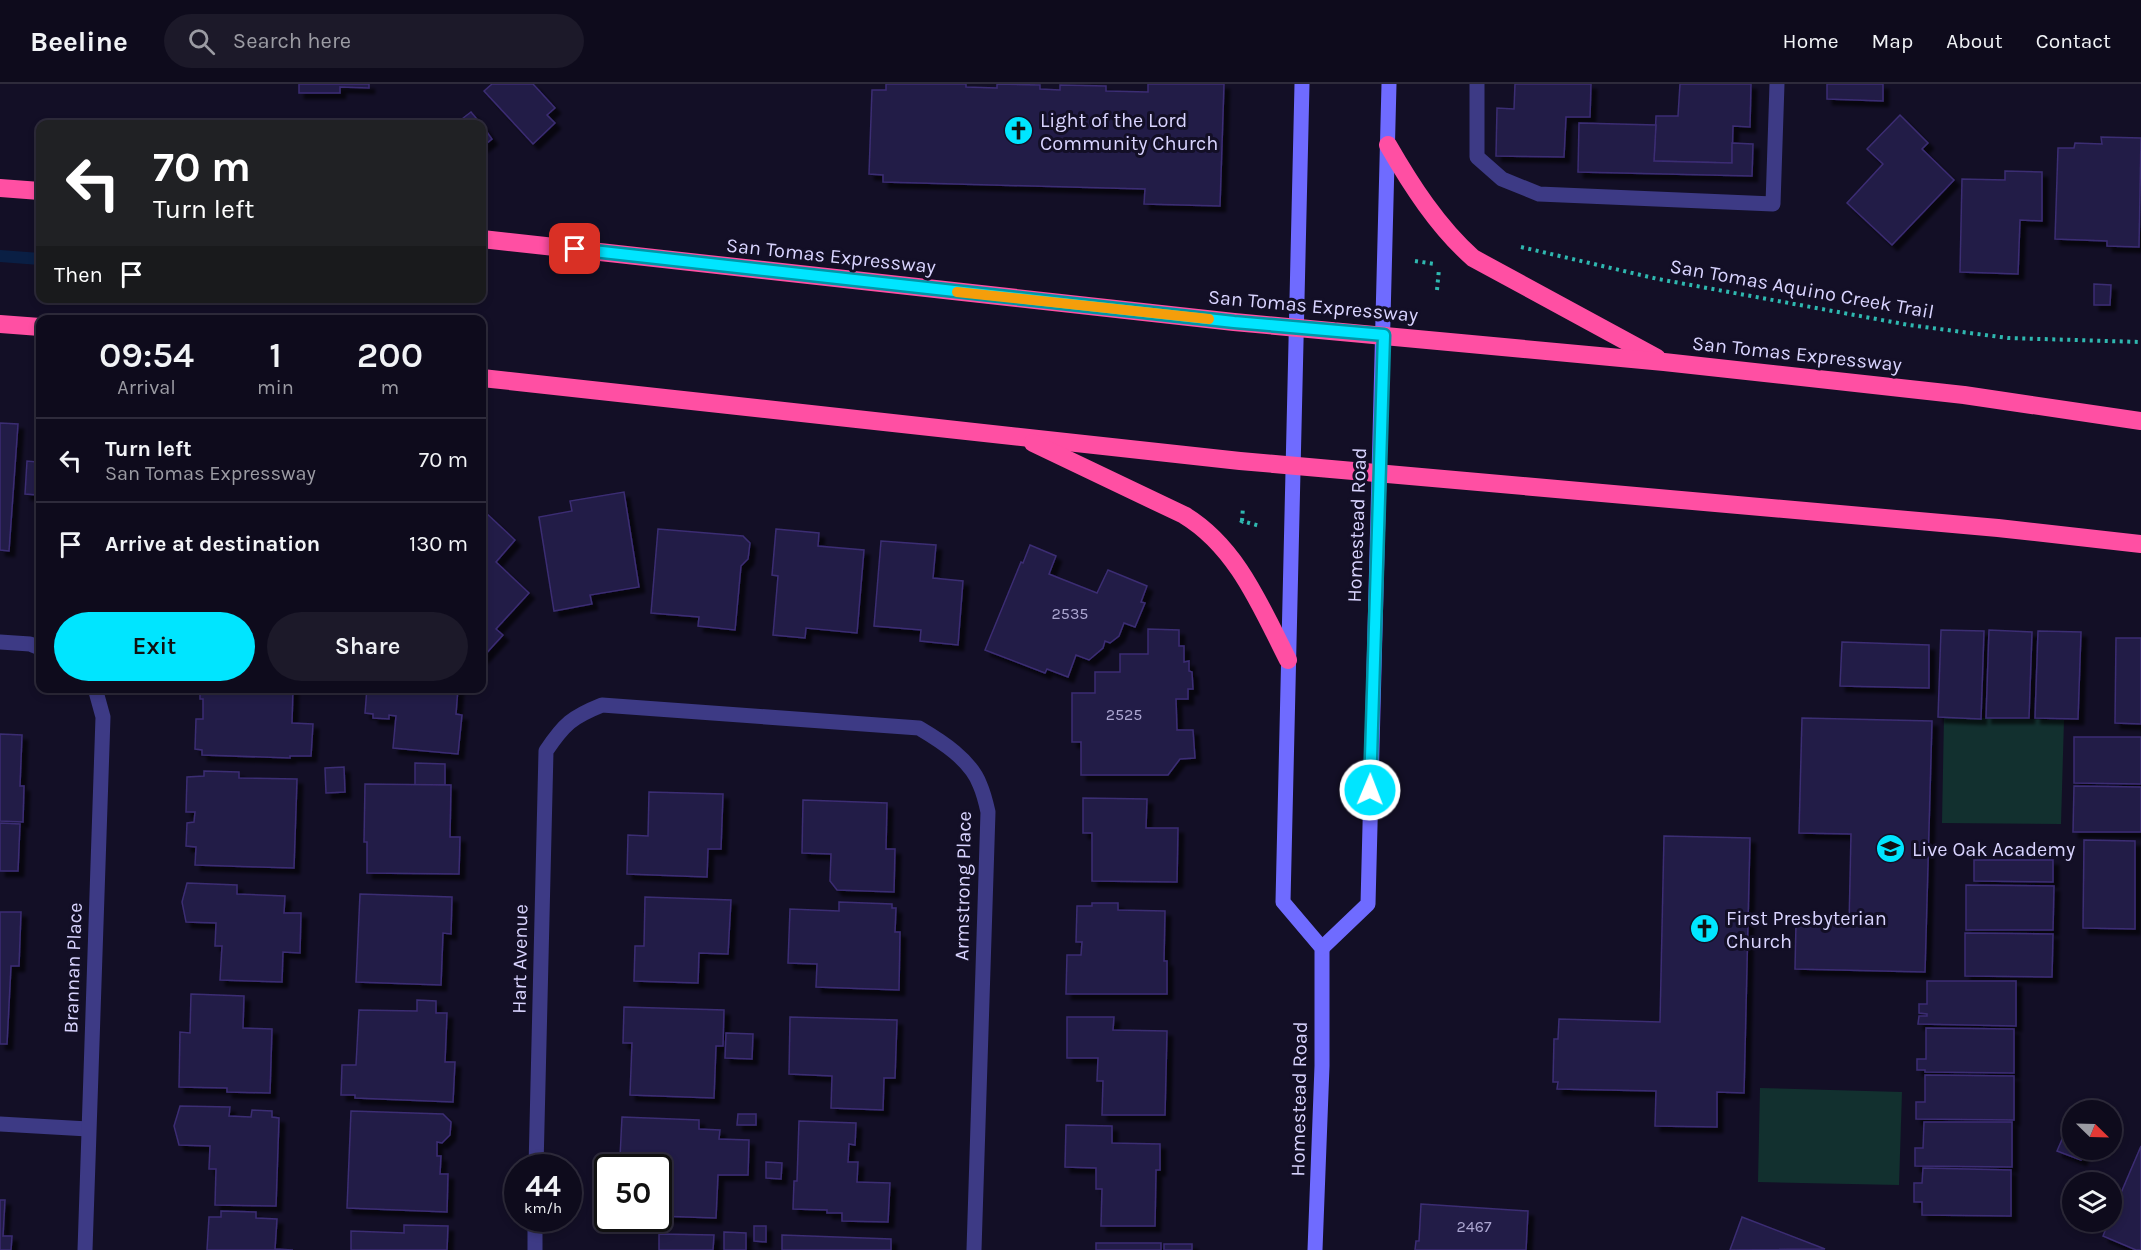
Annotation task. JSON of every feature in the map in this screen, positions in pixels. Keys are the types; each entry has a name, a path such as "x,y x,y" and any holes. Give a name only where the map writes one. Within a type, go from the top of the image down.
{"highway":[{"path":"1388,145 1410,183 1458,245 1473,258 1664,362"},
{"path":"0,188 36,191"},
{"name":"San Tomas Expressway","path":"486,238 762,271 1296,327 1664,362 1964,395 2141,421"},
{"path":"0,324 36,327"},
{"path":"486,379 563,389 1294,466 1974,526 2141,544"},
{"path":"1021,437 1184,515 1200,525 1219,541 1242,574 1255,594 1288,660"}],"main road":[{"path":"1302,84 1283,902 1322,948"},
{"name":"Homestead Road","path":"1315,1250 1322,1066 1322,948 1368,904 1389,84"}],"street":[{"path":"1477,84 1478,157 1502,179 1539,194 1773,204 1777,84"},
{"path":"0,642 36,646"},
{"name":"Brannan Place","path":"85,1250 103,717 96,693"},
{"name":"Armstrong Place","path":"546,752 556,736 576,715 602,705 919,728 942,742 963,760 980,783 988,812 974,1250"},
{"name":"Hart Avenue","path":"537,1154 546,752"},
{"path":"0,1124 88,1129"},
{"path":"535,1232 535,1250"}],"path":[{"name":"San Tomas Aquino Creek Trail","path":"1516,245 1658,279 1909,325 2008,338 2141,342"},
{"path":"1437,290 1439,265"},
{"path":"1243,507 1242,521 1260,526"}],"green space":[{"path":"1944,717 2064,720 2061,824 1942,823"},
{"path":"1760,1088 1902,1092 1899,1185 1758,1182"}],"building":[{"path":"299,84 369,84 369,88 340,87 340,93 299,93"},
{"path":"492,84 533,84 555,108 547,115 555,123 533,144 484,91"},
{"path":"886,84 966,84 966,87 997,88 997,84 1040,85 1040,89 1060,90 1060,85 1106,86 1106,91 1148,92 1148,84 1224,84 1220,206 1144,204 1145,189 883,182 883,175 869,174 872,90 886,90"},
{"path":"1515,84 1591,84 1590,117 1566,117 1564,157 1496,156 1497,108 1514,109"},
{"path":"1680,84 1751,84 1750,127 1733,126 1732,163 1654,161 1656,116 1678,116"},
{"path":"1827,84 1883,84 1883,101 1827,99"},
{"path":"471,112 478,120 461,120"},
{"path":"1900,115 1928,143 1922,149 1954,180 1892,245 1847,203 1883,164 1867,149"},
{"path":"1579,123 1656,125 1654,161 1732,163 1732,143 1753,144 1752,176 1578,172"},
{"path":"486,131 492,139 486,144"},
{"path":"2101,137 2141,138 2139,247 2107,246 2107,241 2055,239 2058,148 2074,148 2075,143 2102,144"},
{"path":"2005,171 2042,172 2042,221 2020,220 2018,274 1960,272 1962,179 2005,180"},
{"path":"2094,284 2111,285 2110,305 2094,305"},
{"path":"0,423 18,424 9,551 0,550"},
{"path":"27,461 36,462 36,495 25,494"},
{"path":"624,492 639,587 590,595 592,604 554,611 539,517 572,511 570,501"},
{"path":"486,513 515,540 496,562 529,593 496,629 503,635 486,654"},
{"path":"658,529 743,536 750,543 748,559 741,566 735,630 698,626 699,617 651,613"},
{"path":"776,529 819,533 818,546 864,550 857,633 806,628 805,638 773,635 778,576 772,575"},
{"path":"881,541 936,545 933,578 963,581 958,645 920,641 921,630 874,626"},
{"path":"1030,545 1056,556 1049,574 1097,593 1108,570 1147,586 1141,602 1145,603 1135,627 1124,623 1119,636 1110,643 1105,641 1103,648 1089,660 1076,655 1068,677 1047,669 1045,673 985,650"},
{"path":"1148,629 1179,630 1179,646 1184,646 1184,662 1189,661 1193,689 1188,689 1188,699 1176,699 1177,730 1193,730 1195,758 1180,759 1168,775 1081,775 1081,742 1072,742 1072,693 1095,693 1095,672 1120,672 1120,654 1148,654"},
{"path":"1941,630 1984,631 1981,719 1938,717"},
{"path":"1989,630 2032,632 2029,718 1986,718"},
{"path":"2038,631 2081,632 2078,719 2035,718"},
{"path":"2116,638 2141,638 2141,724 2115,723"},
{"path":"1842,642 1929,645 1929,688 1840,686"},
{"path":"200,693 293,693 292,723 313,724 311,756 290,756 290,758 202,755 202,750 195,749 196,719 203,719 203,699 200,699"},
{"path":"367,693 458,693 456,714 462,715 458,754 393,748 396,716 389,715 389,719 373,718 373,714 365,713"},
{"path":"1802,718 1932,721 1925,972 1795,969 1796,923 1849,925 1851,834 1799,833"},
{"path":"0,734 22,735 20,786 24,786 23,822 0,821"},
{"path":"2074,737 2141,737 2141,784 2074,783"},
{"path":"415,763 445,764 445,785 415,785"},
{"path":"344,767 345,792 326,793 325,768"},
{"path":"204,771 239,772 239,778 297,779 294,868 195,865 196,847 186,846 187,823 194,822 195,812 186,812 187,777 204,776"},
{"path":"365,784 451,785 450,837 460,837 459,874 367,873 367,842 364,842"},
{"path":"2074,786 2141,787 2141,832 2073,832"},
{"path":"649,792 723,794 721,849 708,849 707,877 627,874 628,835 648,836"},
{"path":"1083,798 1147,799 1146,828 1178,828 1177,882 1092,881 1092,833 1083,833"},
{"path":"803,800 887,803 886,849 895,849 894,892 837,890 830,881 831,854 802,853"},
{"path":"0,823 20,824 18,871 0,871"},
{"name":"First Presbyterian Church","path":"1664,836 1750,838 1744,1093 1717,1092 1717,1127 1655,1126 1656,1091 1557,1089 1558,1082 1553,1082 1554,1039 1558,1039 1559,1019 1660,1022"},
{"path":"2084,840 2135,841 2135,929 2083,928"},
{"path":"1974,860 2053,860 2053,882 1974,881"},
{"path":"187,883 237,885 237,894 285,896 284,913 301,913 300,953 283,952 282,982 220,980 222,946 215,946 216,923 186,922 182,902"},
{"path":"1966,885 2054,886 2053,930 1966,930"},
{"path":"360,894 452,897 451,934 443,933 441,985 356,982"},
{"path":"645,897 731,900 728,954 699,953 698,983 634,981 635,946 644,946"},
{"path":"839,902 892,904 892,908 896,908 895,932 900,932 899,990 816,987 817,964 788,963 790,909 839,911"},
{"path":"1092,903 1118,903 1118,910 1165,911 1164,961 1167,961 1167,994 1066,994 1067,955 1081,955 1082,942 1076,942 1077,906 1092,906"},
{"path":"0,912 21,912 19,966 11,966 7,1044 0,1044"},
{"path":"1965,933 2053,934 2052,977 1965,976"},
{"path":"1927,981 2016,981 2016,1026 1918,1024 1919,1016 1927,1016 1927,1014 1919,1013 1919,1004 1927,1004"},
{"path":"191,994 244,996 243,1028 272,1029 270,1093 227,1092 227,1088 179,1087 180,1032 190,1033"},
{"path":"417,1000 436,1001 436,1013 447,1013 445,1062 455,1062 453,1102 355,1098 355,1095 341,1095 342,1065 356,1065 359,1010 417,1011"},
{"path":"624,1007 724,1010 723,1046 716,1046 714,1098 630,1095 632,1043 623,1043"},
{"path":"790,1017 897,1020 895,1078 884,1078 883,1110 831,1108 832,1076 789,1074"},
{"path":"1067,1017 1114,1017 1113,1030 1167,1031 1165,1115 1102,1115 1103,1081 1097,1081 1098,1058 1067,1058"},
{"path":"1926,1028 2014,1029 2014,1073 1917,1070 1917,1059 1926,1059"},
{"path":"726,1033 753,1034 752,1059 725,1058"},
{"path":"1925,1075 2014,1076 2014,1120 1916,1119 1916,1102 1925,1102"},
{"path":"180,1106 230,1107 229,1116 251,1117 252,1110 272,1111 272,1117 279,1118 276,1206 215,1205 216,1169 209,1169 210,1146 179,1145 174,1126"},
{"path":"351,1111 443,1114 451,1122 450,1135 442,1143 437,1142 437,1156 441,1156 440,1174 448,1174 447,1212 347,1208"},
{"path":"738,1114 756,1114 756,1125 737,1125"},
{"path":"622,1117 699,1120 699,1129 720,1130 719,1139 749,1140 748,1175 718,1175 716,1218 672,1216 672,1154 620,1154"},
{"path":"799,1121 856,1123 855,1145 849,1144 848,1162 858,1162 857,1182 890,1183 888,1222 842,1221 842,1213 793,1209 794,1181 797,1181"},
{"path":"1924,1122 2012,1122 2012,1167 1915,1166 1915,1148 1923,1148"},
{"path":"1066,1125 1112,1126 1112,1143 1160,1144 1160,1170 1156,1170 1155,1226 1101,1226 1102,1189 1096,1189 1096,1168 1065,1167"},
{"path":"2062,1139 2062,1153 2057,1151"},
{"path":"2141,1146 2141,1250 2103,1236 2105,1232 2122,1232 2122,1191"},
{"path":"766,1162 782,1163 781,1179 766,1178"},
{"path":"1923,1168 2011,1170 2011,1216 1922,1215 1922,1202 1914,1202 1914,1183 1922,1183"},
{"path":"0,1200 5,1200 3,1236 12,1236 11,1250 0,1250"},
{"path":"1421,1204 1528,1211 1526,1250 1415,1250 1416,1241 1419,1241"},
{"path":"221,1211 256,1212 256,1218 277,1219 275,1249 293,1250 207,1250 209,1217 221,1217"},
{"path":"1742,1217 1825,1249 1730,1250"},
{"path":"404,1225 448,1226 447,1250 351,1250 351,1231 404,1233"},
{"path":"754,1226 766,1226 766,1242 754,1241"},
{"path":"724,1232 746,1233 746,1250 724,1250"},
{"path":"659,1234 714,1235 713,1250 659,1250"},
{"path":"782,1235 891,1239 891,1250 782,1250"},
{"path":"1096,1243 1161,1243 1161,1250 1096,1250"},
{"path":"1164,1244 1192,1244 1192,1250 1164,1250"}],"waterway":[{"path":"0,256 36,259"}],"slow traffic":[{"path":"957,292 1209,319"}],"place":[{"name":"Light of the Lord Community Church","path":"1019,131"},
{"name":"Live Oak Academy","path":"1891,849"},
{"name":"First Presbyterian Church","path":"1705,929"}],"route":[{"path":"575,249 1234,322 1384,335 1370,790"}]}
